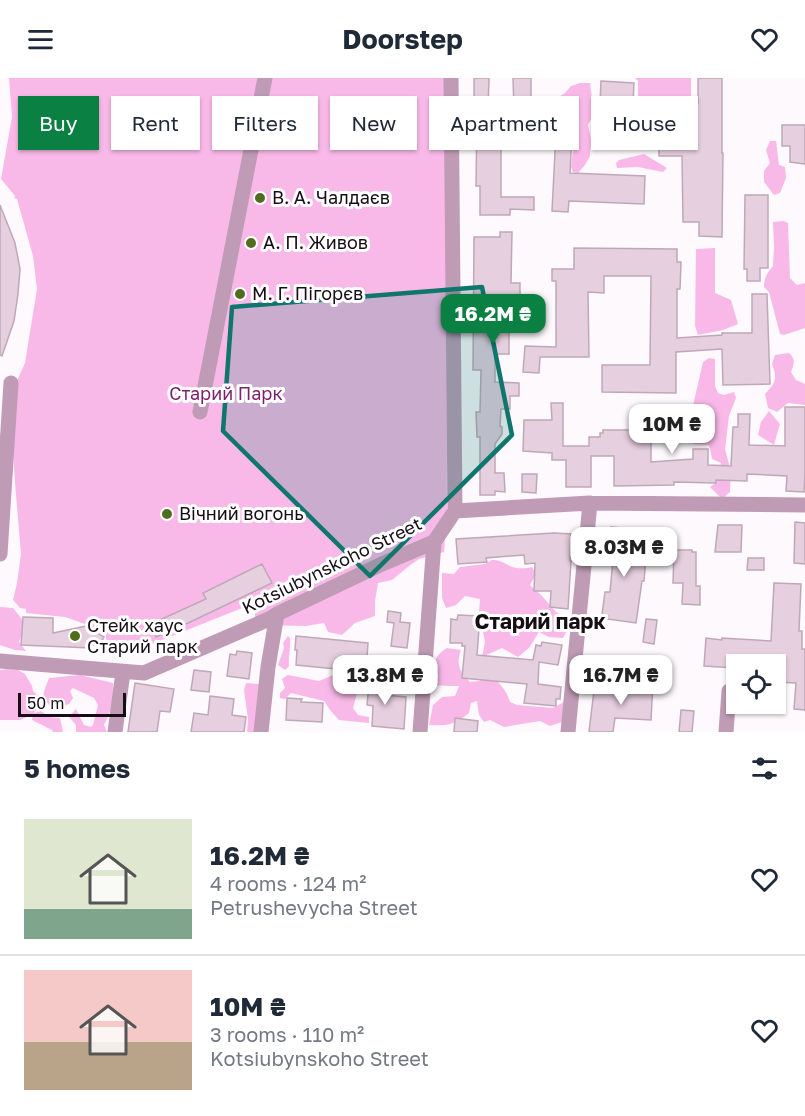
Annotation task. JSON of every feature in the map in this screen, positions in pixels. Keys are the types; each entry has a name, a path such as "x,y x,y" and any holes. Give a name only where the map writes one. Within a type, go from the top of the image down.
{"street":[{"path":"200,412 265,78"},
{"path":"451,78 455,511 590,503 805,506"},
{"path":"0,554 2,461 11,383"},
{"path":"568,732 590,503"},
{"name":"Kotsiubynskoho Street","path":"0,662 144,673 269,619 382,564 434,542 455,511"},
{"path":"420,732 434,542"},
{"path":"261,732 277,614"},
{"path":"115,732 123,672"},
{"path":"726,732 727,714"}],"highlighted area":[{"path":"482,287 512,435 370,576 223,431 232,307"}],"green space":[{"name":"Старий Парк","path":"9,78 446,78 446,96 429,96 429,150 446,150 447,513 444,552 419,559 392,580 378,583 375,616 355,623 342,635 328,632 324,623 306,626 255,625 255,612 265,599 152,644 145,642 131,653 107,644 105,631 65,617 26,613 26,609 20,608 13,600 21,554 10,396 25,363 37,289 33,256 17,199 1,179 12,117"},
{"path":"635,78 691,78 691,96 638,96 638,81"},
{"path":"590,83 592,96 591,119 588,125 591,140 590,156 578,173 573,172 571,167 573,150 579,150 579,96 560,96 571,86"},
{"path":"770,141 776,141 779,165 785,167 786,178 780,193 774,195 764,182 764,171 770,163 766,150"},
{"path":"644,154 667,168 663,172 638,167 617,168 616,163 619,160"},
{"path":"773,222 788,223 790,278 797,285 805,283 805,328 784,335 780,334 769,292 764,287 766,276 773,266"},
{"path":"715,248 715,293 731,300 738,324 723,330 698,335 695,326 696,249"},
{"path":"789,353 794,362 791,372 796,380 805,384 805,405 788,403 777,412 768,408 765,394 774,380 775,373 772,364 775,355"},
{"path":"709,358 715,359 715,386 718,393 724,395 734,392 736,398 729,416 725,449 731,472 730,492 722,499 710,487 718,481 721,463 712,459 708,445 693,444 690,434 694,421 692,410 703,362"},
{"path":"769,411 780,424 774,445 758,435 761,422"},
{"path":"492,560 516,568 532,567 536,574 530,585 556,612 563,616 569,627 563,638 549,637 539,632 529,648 518,657 502,648 482,657 485,642 479,612 480,599 465,596 456,605 446,608 442,598 442,573 454,574 460,567 485,564"},
{"path":"0,607 13,608 26,624 19,642 26,651 0,645"},
{"path":"288,636 290,638 289,666 285,670 278,665 284,648 283,643"},
{"path":"447,648 461,650 460,667 470,682 480,681 483,673 491,673 510,702 517,705 553,708 564,702 562,722 550,726 540,721 504,727 490,720 484,722 479,715 477,701 471,703 469,713 455,722 446,725 429,725 433,705 442,697 455,696 459,686 434,685 438,676 436,660 439,654"},
{"path":"0,670 18,670 25,674 33,691 42,700 34,713 41,711 49,717 60,718 63,732 53,732 32,720 33,714 20,720 0,720"},
{"path":"338,673 351,674 359,686 353,708 358,715 369,717 369,723 339,720 324,701 291,693 285,699 280,698 280,693 285,688 282,679 288,675 319,681"},
{"path":"80,675 113,683 114,703 104,725 107,732 76,732 76,725 69,717 76,709 84,725 91,727 98,705 94,698 73,688 70,691 73,698 69,704 54,709 44,698 49,678"},
{"path":"246,683 259,684 263,732 247,732 248,719 244,690"}],"building":[{"path":"474,78 489,78 488,96 474,96"},
{"path":"513,78 531,78 531,96 514,96"},
{"path":"698,78 722,78 722,237 699,236 699,222 683,222 682,156 659,156 659,150 698,150"},
{"path":"601,81 634,83 633,96 600,96"},
{"path":"782,125 805,125 805,164 790,162 790,146 782,146"},
{"path":"476,150 501,150 501,197 534,197 534,210 510,209 510,215 480,215 480,186 476,186"},
{"path":"555,150 571,150 570,173 645,176 644,204 569,201 568,212 552,211"},
{"path":"745,195 768,195 768,268 760,268 760,281 747,281 747,269 744,269"},
{"path":"0,205 15,243 20,269 14,321 2,356 0,355"},
{"path":"500,232 512,232 511,283 520,283 520,318 509,318 509,354 495,354 495,382 519,383 519,396 510,396 510,409 501,409 502,434 495,444 495,473 504,473 505,492 495,491 495,495 480,495 480,437 477,437 476,412 480,412 481,370 473,370 474,237 500,237"},
{"path":"574,248 677,249 677,262 681,262 680,289 677,289 677,338 722,335 722,333 752,333 752,294 767,294 770,384 723,385 722,349 676,352 676,393 602,392 602,365 650,365 651,276 604,276 604,293 588,292 589,357 540,357 539,373 523,372 525,346 556,347 556,281 552,281 552,269 574,269"},
{"path":"551,403 563,403 563,446 589,446 589,437 600,437 603,430 650,430 651,462 693,459 693,449 708,449 708,465 731,466 733,427 738,427 738,414 750,414 749,445 785,446 785,407 805,407 804,492 786,491 787,476 747,474 747,481 716,480 716,483 674,482 674,485 614,486 614,456 591,456 591,487 566,487 566,460 552,460 552,453 523,451 524,420 552,420"},
{"path":"522,474 537,474 536,493 522,492"},
{"path":"795,522 805,523 805,564 794,563"},
{"path":"718,525 742,525 741,552 715,552"},
{"path":"611,527 632,529 631,533 635,533 633,555 646,556 636,623 607,619 608,616 602,615 605,592 610,592 614,548 609,548"},
{"path":"571,534 568,609 550,607 551,591 534,591 535,563 525,564 524,555 486,558 487,562 458,564 456,539"},
{"path":"674,550 696,552 696,586 700,586 700,605 682,604 683,583 673,583"},
{"path":"748,558 764,558 764,570 747,570"},
{"path":"262,564 272,583 156,637 151,624 206,599 203,593"},
{"path":"774,583 801,584 799,631 802,631 802,649 805,649 805,710 794,709 796,683 786,682 786,654 726,654 726,667 704,666 706,638 771,641"},
{"path":"388,611 401,613 400,622 410,623 407,648 391,646 394,623 387,622"},
{"path":"458,615 480,616 477,655 533,660 536,645 541,646 542,642 562,645 558,665 539,662 538,684 561,687 560,699 556,699 556,706 524,703 527,684 462,678 465,646 462,646 462,643 450,643 451,619 457,620"},
{"path":"23,617 53,618 53,633 86,626 104,637 99,646 92,645 91,648 21,645"},
{"path":"646,619 657,620 654,644 643,642"},
{"path":"296,636 368,643 366,672 296,665"},
{"path":"237,651 252,653 249,679 227,676 230,654 236,655"},
{"path":"194,670 211,672 209,692 191,690"},
{"path":"370,674 382,676 381,688 386,688 385,695 406,697 404,729 372,726 373,706 367,705"},
{"path":"637,680 653,681 651,720 615,718 613,732 589,732 594,690 626,694 627,686 637,687"},
{"path":"135,683 174,689 170,712 160,711 157,732 128,732"},
{"path":"210,696 234,699 232,715 246,717 244,732 191,732 194,713 208,715"},
{"path":"287,698 302,699 301,702 323,703 322,722 286,720"},
{"path":"681,710 694,711 692,732 679,732"},
{"path":"455,718 478,721 477,732 454,732"}],"place":[{"name":"В. А. Чалдаєв","path":"260,198"},
{"name":"А. П. Живов","path":"251,243"},
{"name":"М. Г. Пігорєв","path":"240,294"},
{"name":"Вічний вогонь","path":"167,514"},
{"name":"Стейк хаус Старий парк","path":"75,636"}],"district":[{"name":"Старий парк","path":"540,622"}]}
